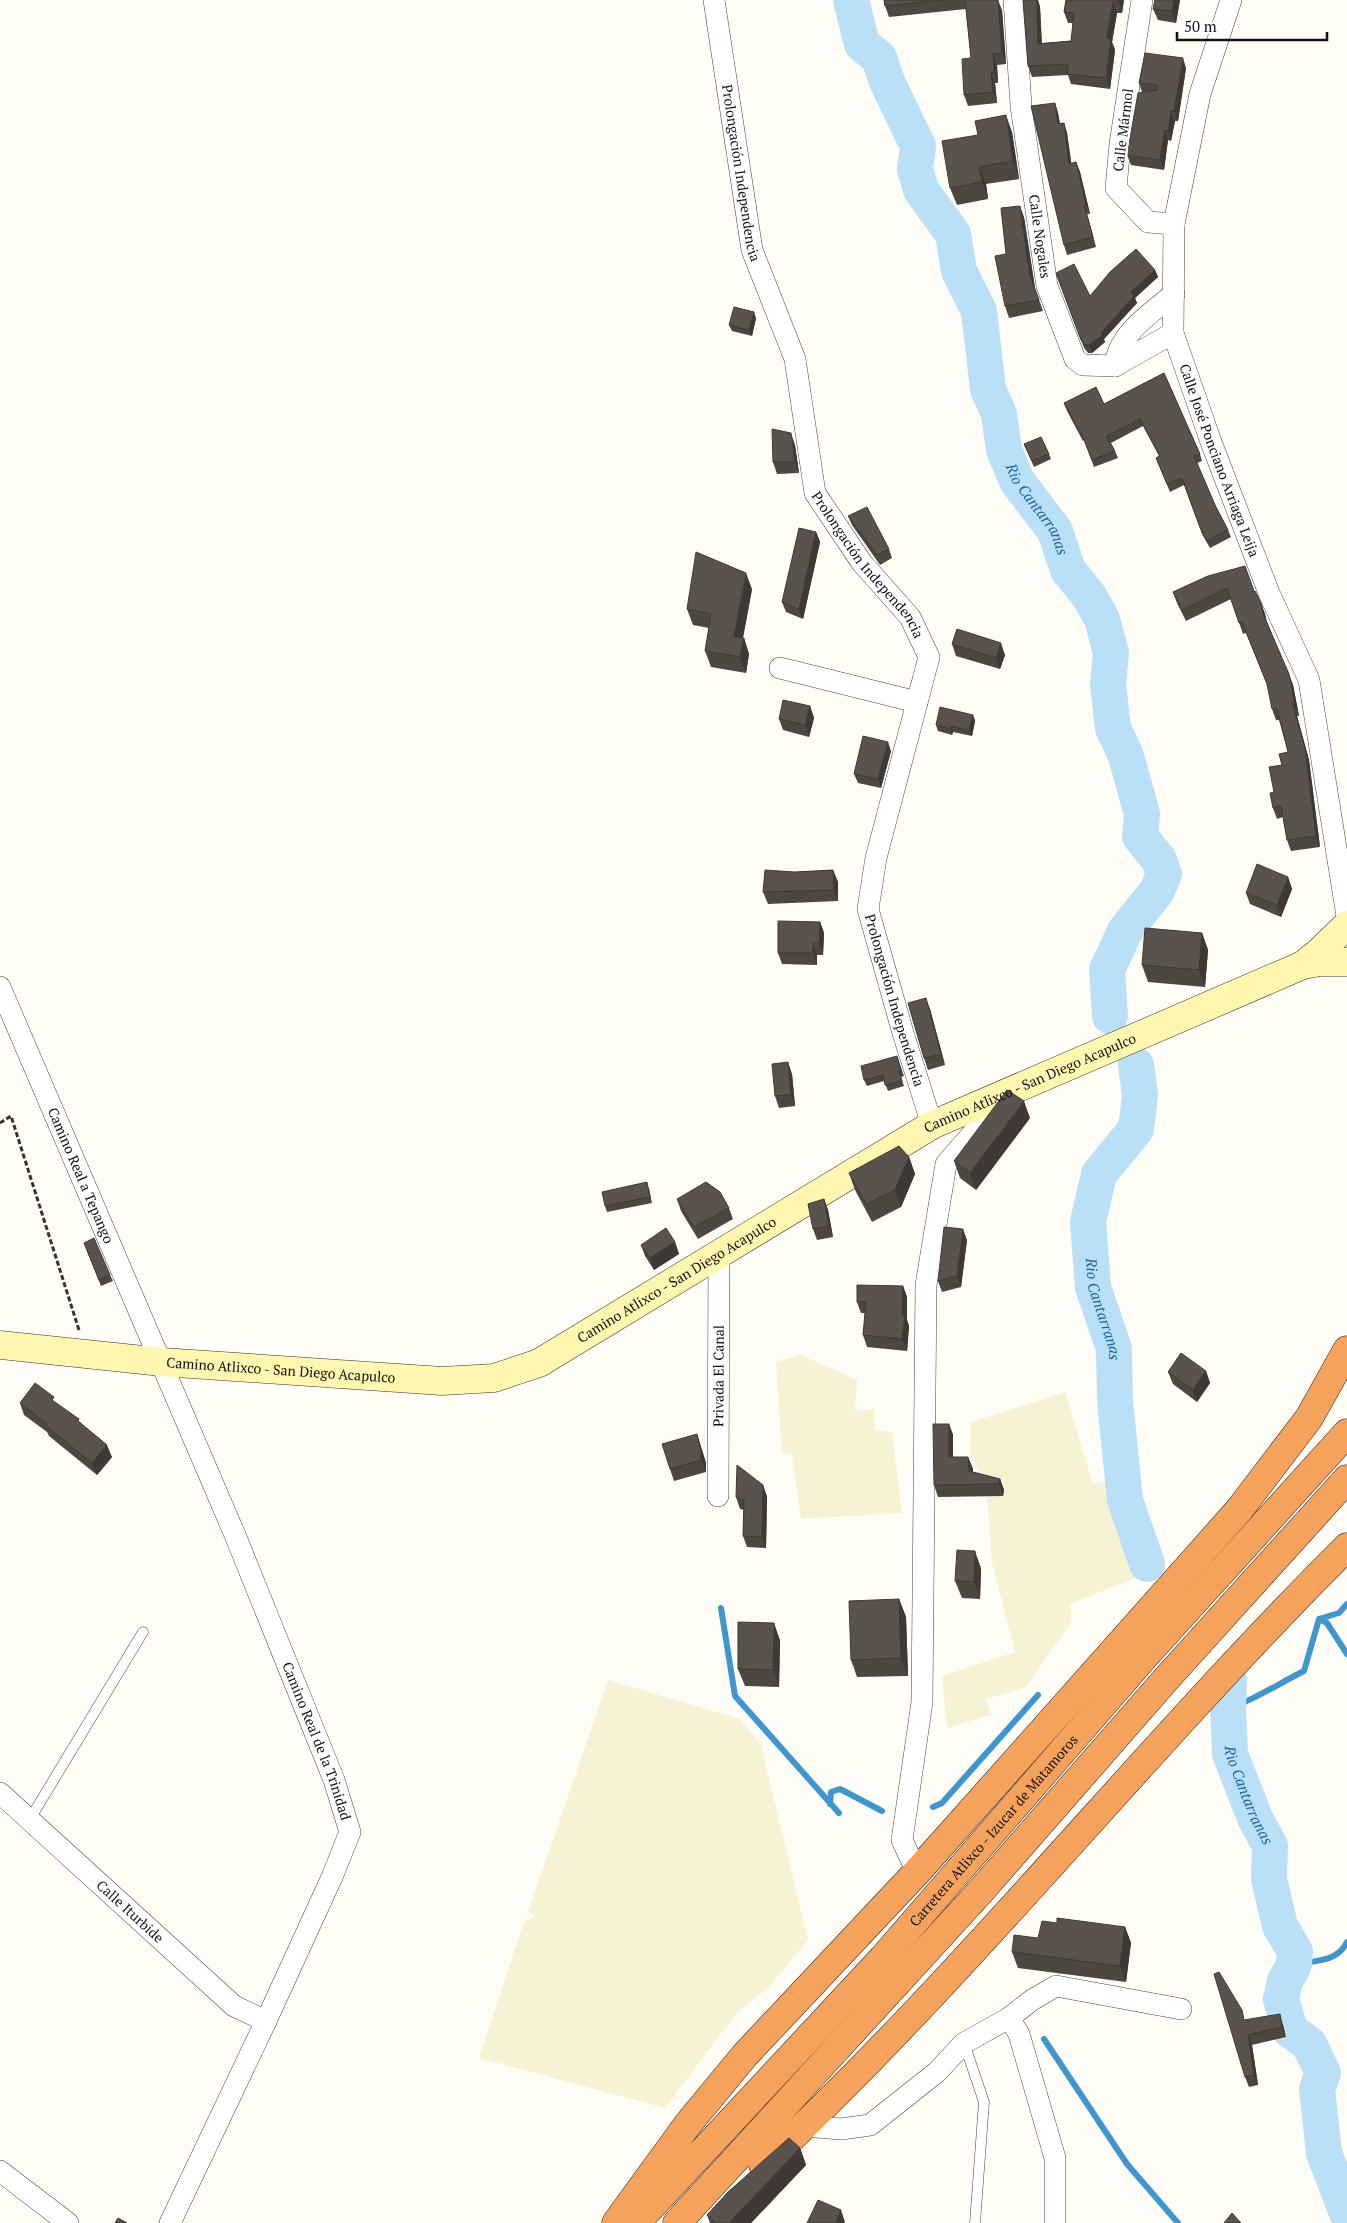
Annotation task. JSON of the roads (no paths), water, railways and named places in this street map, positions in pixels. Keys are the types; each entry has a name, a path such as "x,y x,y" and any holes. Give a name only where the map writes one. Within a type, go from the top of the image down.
{"highway":[{"path":"616,2223 671,2146 733,2068 917,1872 1240,1510 1309,1418 1347,1350"},
{"name":"Carretera Atlixco - Izucar de Matamoros","path":"636,2223 883,1958 1145,1656 1347,1433"},
{"name":"Carretera Atlixco - Izucar de Matamoros","path":"677,2223 980,1892 1167,1678 1347,1479"},
{"path":"692,2223 760,2168 804,2126 950,1976 1254,1642 1347,1547"}],"street":[{"name":"Prolongación Independencia","path":"714,0 752,250 795,360 815,493 862,563 910,617 929,657 876,858 868,909 903,1033 932,1125"},
{"name":"Calle Nogales","path":"1014,0 1021,106 1048,286 1075,359 1083,365 1115,366"},
{"name":"Calle Mármol","path":"1142,0 1120,144 1116,188 1148,222 1174,224"},
{"name":"Calle José Ponciano Arriaga Leija","path":"1231,0 1200,94 1174,224 1173,333 1211,442 1269,593 1309,680 1347,916"},
{"path":"1115,366 1116,353 1137,325 1174,294"},
{"path":"1115,366 1173,333"},
{"path":"780,668 917,702"},
{"name":"Camino Atlixco - San Diego Acapulco","path":"1303,965 1324,948 1347,925"},
{"name":"Camino Atlixco - San Diego Acapulco","path":"0,1345 162,1362 433,1380 494,1378 539,1363 719,1256 932,1125 1303,965 1320,962 1347,962"},
{"name":"Camino Real a Tepango","path":"0,987 162,1362"},
{"path":"917,1872 902,1840 922,1702 926,1285 946,1164 1018,1088"},
{"name":"Privada El Canal","path":"718,1496 719,1256"},
{"name":"Camino Real de la Trinidad","path":"162,1362 331,1771 350,1832 332,1877 266,2021 170,2223"},
{"name":"Calle Iturbide","path":"0,1793 234,2006 266,2021"},
{"path":"804,2126 841,2129 870,2125 937,2072 964,2043 1009,2018 1032,2000 1056,1986 1181,2009"},
{"path":"1009,2018 1019,2034 1056,2158 1055,2223"},
{"path":"0,2170 68,2223"}],"lane":[{"path":"30,1819 143,1632"},
{"path":"964,2043 984,2102 975,2223"}],"waterway":[{"name":"Rio Cantarranas","path":"851,0 862,44 879,58 888,84 918,146 915,169 921,190 953,234 959,271 979,311 988,389 999,414 1004,450 1017,481 1055,531 1068,570 1089,596 1102,619 1111,653 1108,684 1113,728 1126,756 1142,814 1140,836 1159,860 1164,874 1157,891 1125,931 1107,970 1110,1016"},
{"name":"Rio Cantarranas","path":"1136,1065 1140,1095 1136,1129 1099,1174 1088,1222 1093,1287 1114,1349 1115,1401 1125,1500 1147,1564"},
{"path":"1228,1709 1304,1671 1319,1619 1339,1613 1347,1604"},
{"path":"721,1608 735,1696 839,1813"},
{"path":"1319,1619 1327,1623 1347,1654"},
{"name":"Rio Cantarranas","path":"1229,1680 1230,1754 1255,1818 1270,1846 1269,1879 1280,1926 1295,1951 1294,1965 1285,1981 1281,1999 1290,2030 1309,2044 1323,2073 1317,2089 1324,2153 1347,2213"},
{"path":"933,1807 942,1803 1038,1695"},
{"path":"830,1804 831,1792 840,1789 882,1811"},
{"path":"1294,1965 1331,1957 1343,1949 1347,1942"},
{"path":"1044,2039 1127,2164 1178,2223"}]}
